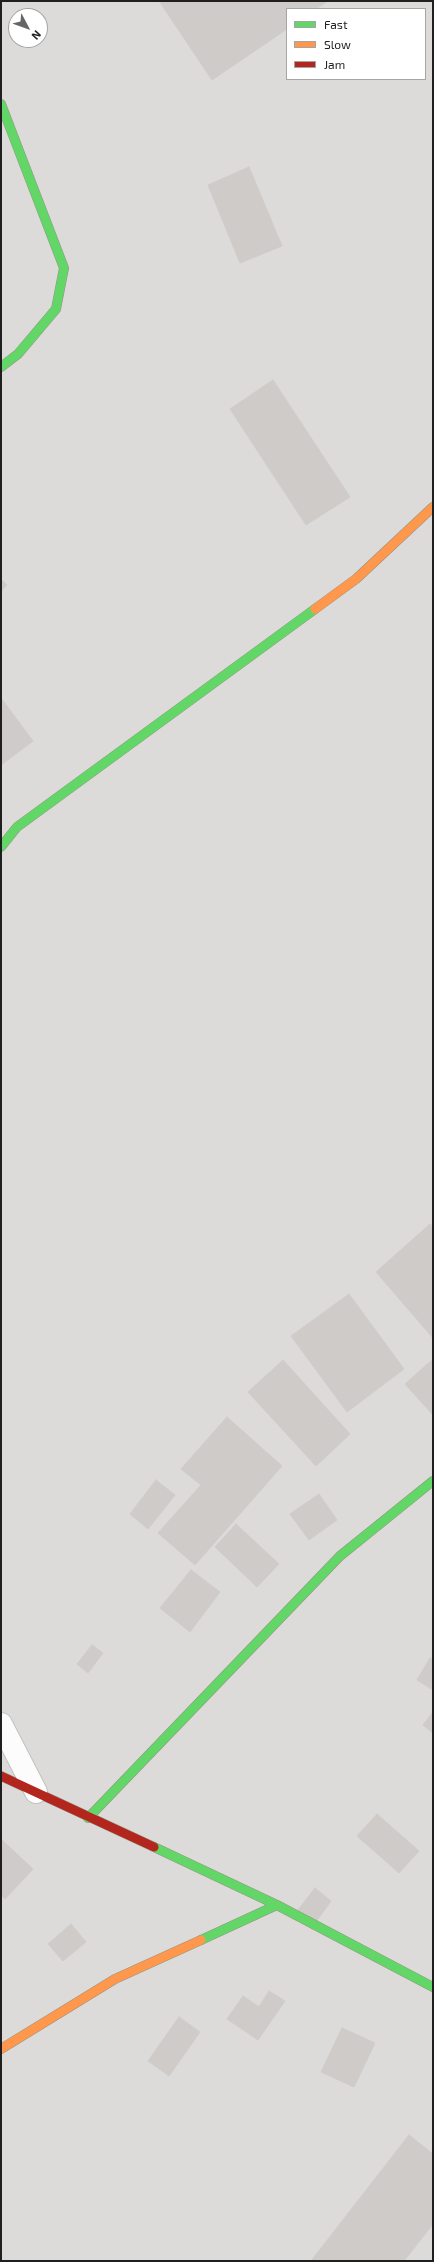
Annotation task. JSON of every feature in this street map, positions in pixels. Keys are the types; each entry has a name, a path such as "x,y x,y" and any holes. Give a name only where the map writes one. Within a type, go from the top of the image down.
{"street":[{"path":"1,104 64,268 56,309 18,354 1,367"},
{"path":"1,847 17,827 356,579 433,507"},
{"path":"88,1818 340,1556 433,1481"},
{"path":"1,1724 36,1792"},
{"path":"1,1776 88,1818 277,1905 433,1987"},
{"path":"1,2049 114,1979 277,1905"}],"shaded area":[{"path":"1,1 433,1 433,2261 1,2261"}],"building":[{"path":"159,1 328,1 318,8 286,8 286,30 212,80"},
{"path":"249,167 282,246 240,263 208,185"},
{"path":"273,380 350,497 306,525 230,409"},
{"path":"1,579 7,585 1,591"},
{"path":"1,698 33,741 1,765"},
{"path":"430,1224 433,1228 433,1338 376,1272"},
{"path":"349,1294 404,1369 347,1412 291,1336"},
{"path":"433,1359 433,1415 405,1384"},
{"path":"283,1360 350,1434 316,1466 248,1392"},
{"path":"227,1417 282,1466 195,1565 158,1533 201,1485 181,1469"},
{"path":"156,1480 175,1495 148,1529 130,1514"},
{"path":"319,1494 337,1520 309,1540 290,1514"},
{"path":"236,1524 279,1564 257,1587 215,1547"},
{"path":"191,1570 220,1592 190,1632 160,1608"},
{"path":"92,1645 103,1653 88,1673 77,1664"},
{"path":"430,1658 433,1660 433,1690 417,1680"},
{"path":"433,1712 433,1733 423,1725"},
{"path":"377,1814 419,1851 399,1873 357,1836"},
{"path":"1,1839 33,1869 5,1899 1,1895"},
{"path":"315,1888 331,1901 315,1923 298,1910"},
{"path":"71,1924 86,1942 63,1961 48,1944"},
{"path":"269,1991 285,2001 258,2040 227,2019 243,1996 259,2007"},
{"path":"179,2017 200,2032 169,2076 148,2061"},
{"path":"342,2028 375,2043 354,2087 321,2072"},
{"path":"409,2135 433,2154 433,2224 404,2261 311,2261"}],"traffic: fast":[{"path":"1,104 64,268 56,309 18,354 1,367"},
{"path":"1,847 17,827 315,609"},
{"path":"88,1818 340,1556 433,1481"},
{"path":"154,1847 277,1905 433,1987"},
{"path":"201,1940 277,1905"}],"traffic: slow":[{"path":"315,609 356,579 433,507"},
{"path":"1,2049 115,1979 201,1940"}],"traffic: jam":[{"path":"1,1776 154,1847"}]}
